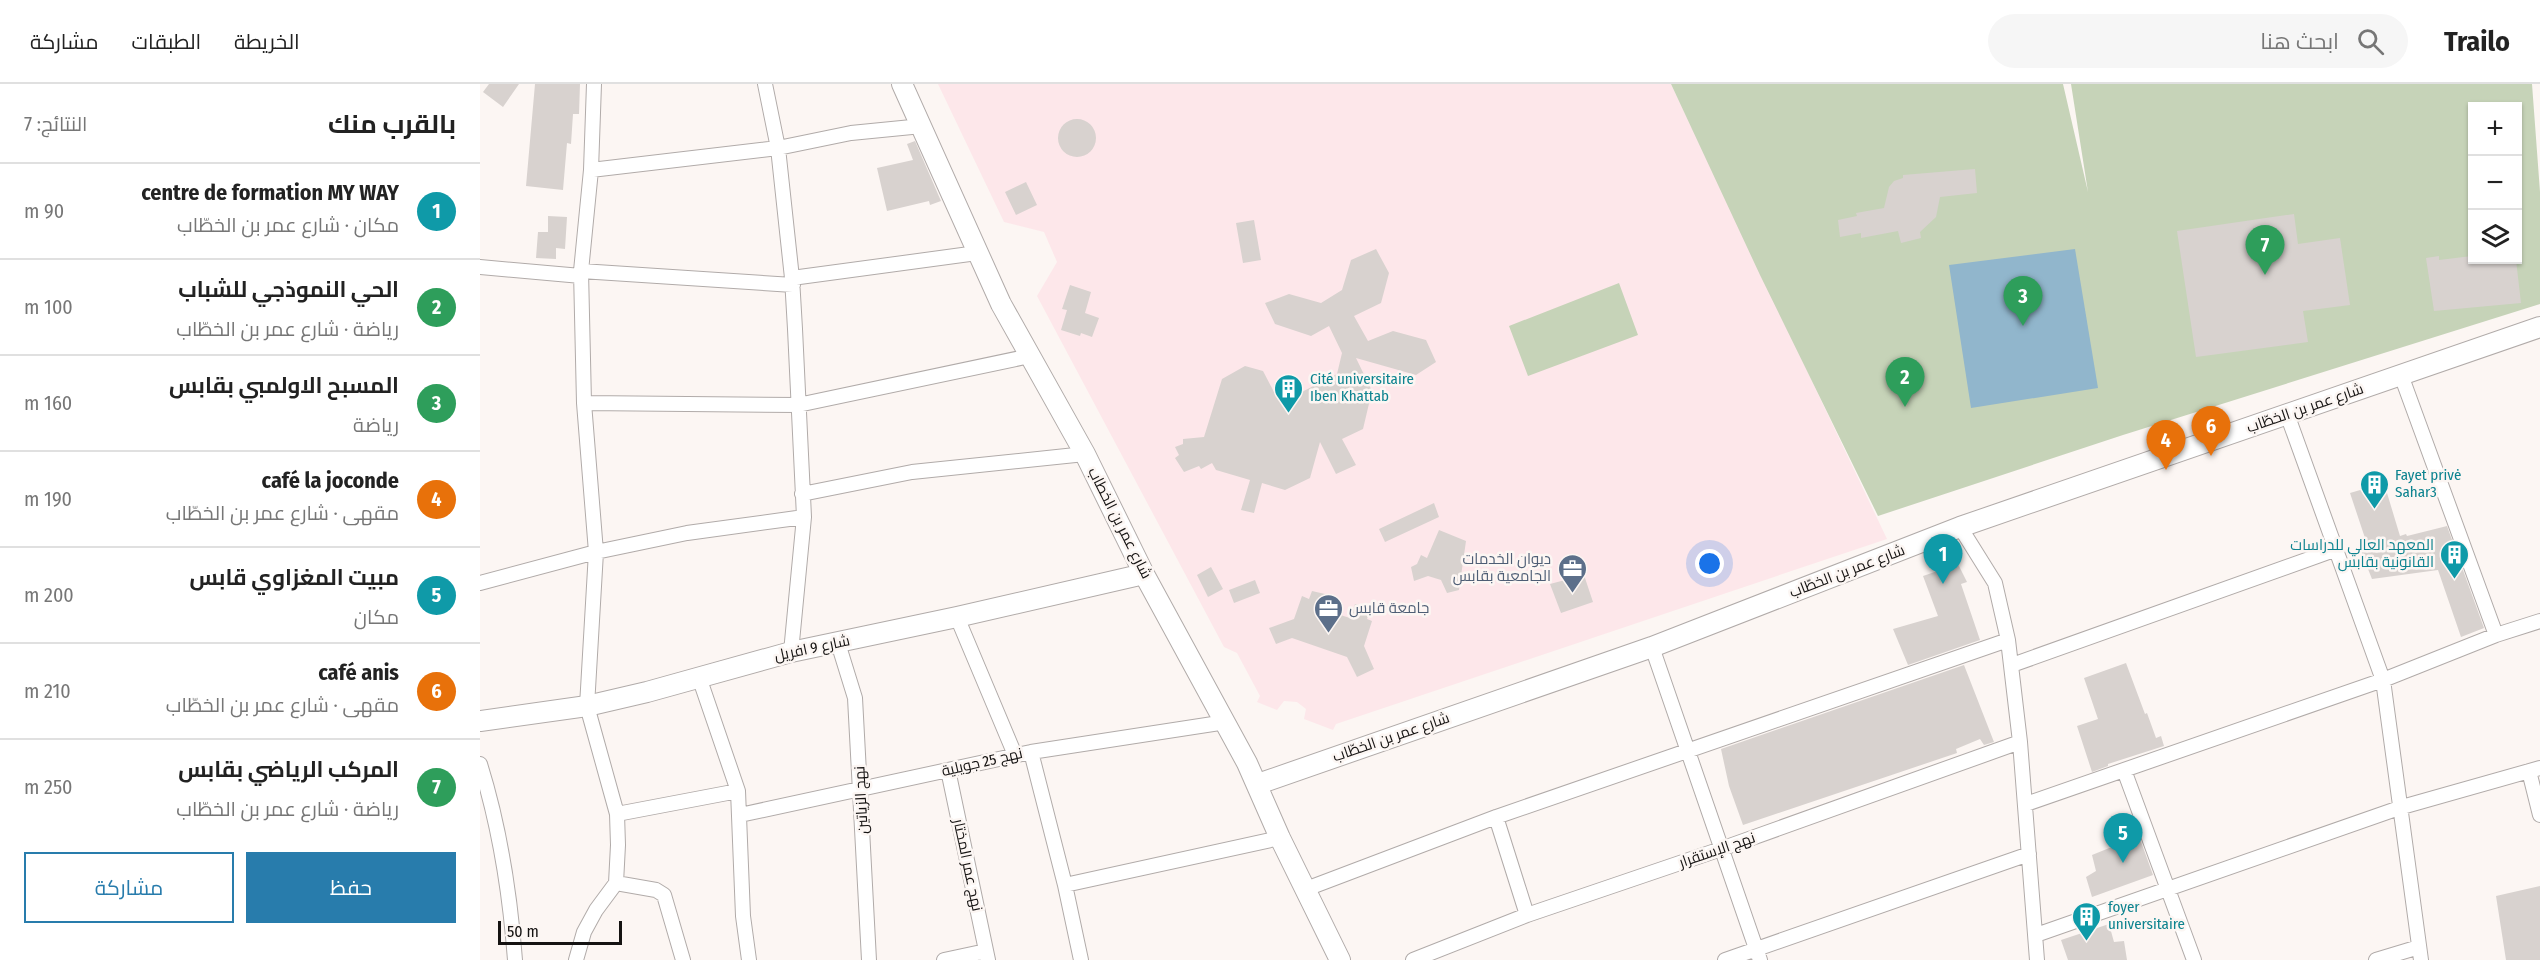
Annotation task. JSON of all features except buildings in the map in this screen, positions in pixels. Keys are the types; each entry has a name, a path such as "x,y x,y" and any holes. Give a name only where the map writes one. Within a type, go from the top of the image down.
{"street":[{"path":"576,960 584,932 596,910 616,884 618,845 617,814 586,706 596,552 584,403 581,274 591,170 594,84"},
{"path":"765,84 778,148 793,282 804,517 791,652"},
{"name":"شارع عمر بن الخطاب","path":"902,84 1001,304 1085,454 1144,574 1226,722 1258,784 1280,838 1340,960"},
{"path":"591,170 778,148 851,133 922,126"},
{"path":"480,267 581,274 793,282 977,253"},
{"name":"شارع عمر بن الخطّاب","path":"1258,784 1652,646 1960,527 2540,327"},
{"path":"584,403 798,405 1030,356"},
{"path":"2401,375 2496,635"},
{"path":"2287,414 2383,680 2420,953 2376,960"},
{"path":"802,494 912,472 1085,454"},
{"path":"480,583 596,552 687,533 804,517"},
{"path":"1960,527 1995,583 2008,640 2026,804 2037,960"},
{"path":"2012,665 2337,549"},
{"name":"شارع 9 افريل","path":"480,721 586,706 647,692 791,652 1144,574"},
{"path":"957,617 1015,755"},
{"path":"2026,804 2383,680 2496,635 2540,621"},
{"path":"1306,889 1496,817 2008,640"},
{"name":"نهج الزياتين","path":"838,643 855,698 869,960"},
{"path":"1652,646 1758,954"},
{"path":"699,677 738,791 743,916 749,960"},
{"name":"نهج 25 جويلية","path":"740,815 1015,755 1226,722"},
{"name":"نهج الإستقرار","path":"1413,960 1527,915 1721,849 2020,741"},
{"path":"1031,752 1082,960"},
{"path":"480,764 495,812 510,901 515,960"},
{"path":"2036,935 2402,807 2534,769 2540,815"},
{"name":"نهج عمر المختار","path":"948,770 987,956"},
{"path":"2124,770 2194,960"},
{"path":"617,814 738,791"},
{"path":"1496,817 1527,915"},
{"path":"1065,885 1280,838"},
{"path":"1725,960 1758,954 2029,854"},
{"path":"616,884 656,890 664,895 683,960"},
{"path":"944,960 987,956"}],"shaded area":[{"path":"938,84 1671,84 1887,539 1336,724 1333,730 1304,719 1306,709 1297,702 1284,701 1277,710 1257,702 1260,696 1237,653 1224,647 1037,296 1057,262 1044,232 1004,222"}],"green space":[{"path":"1671,84 2063,84 2088,192 2071,84 2532,84 2540,192 2540,304 2123,435 1878,516 1760,275"},
{"path":"1619,283 1638,335 1528,376 1509,326"}],"water":[{"path":"2075,249 2098,388 1971,408 1949,265"}],"place":[{"name":"المركب الرياضي بقابس","path":"2265,275"},
{"name":"المسبح الاولمبي بقابس","path":"2023,326"},
{"name":"الحي النموذجي للشباب","path":"1905,407"},
{"name":"Cité universitaire Iben Khattab","path":"1289,414"},
{"name":"café anis","path":"2211,456"},
{"name":"café la joconde","path":"2166,470"},
{"name":"Fayet privė Sahar3","path":"2374,510"},
{"name":"المعهد العالي للدراسات القانونية بقابس","path":"2455,580"},
{"name":"centre de formation MY WAY","path":"1943,584"},
{"name":"ديوان الخدمات الجامعية بقابس","path":"1572,594"},
{"name":"جامعة قابس","path":"1328,634"},
{"name":"مبيت المغزاوي قابس","path":"2123,863"},
{"name":"foyer universitaire","path":"2087,942"}]}
